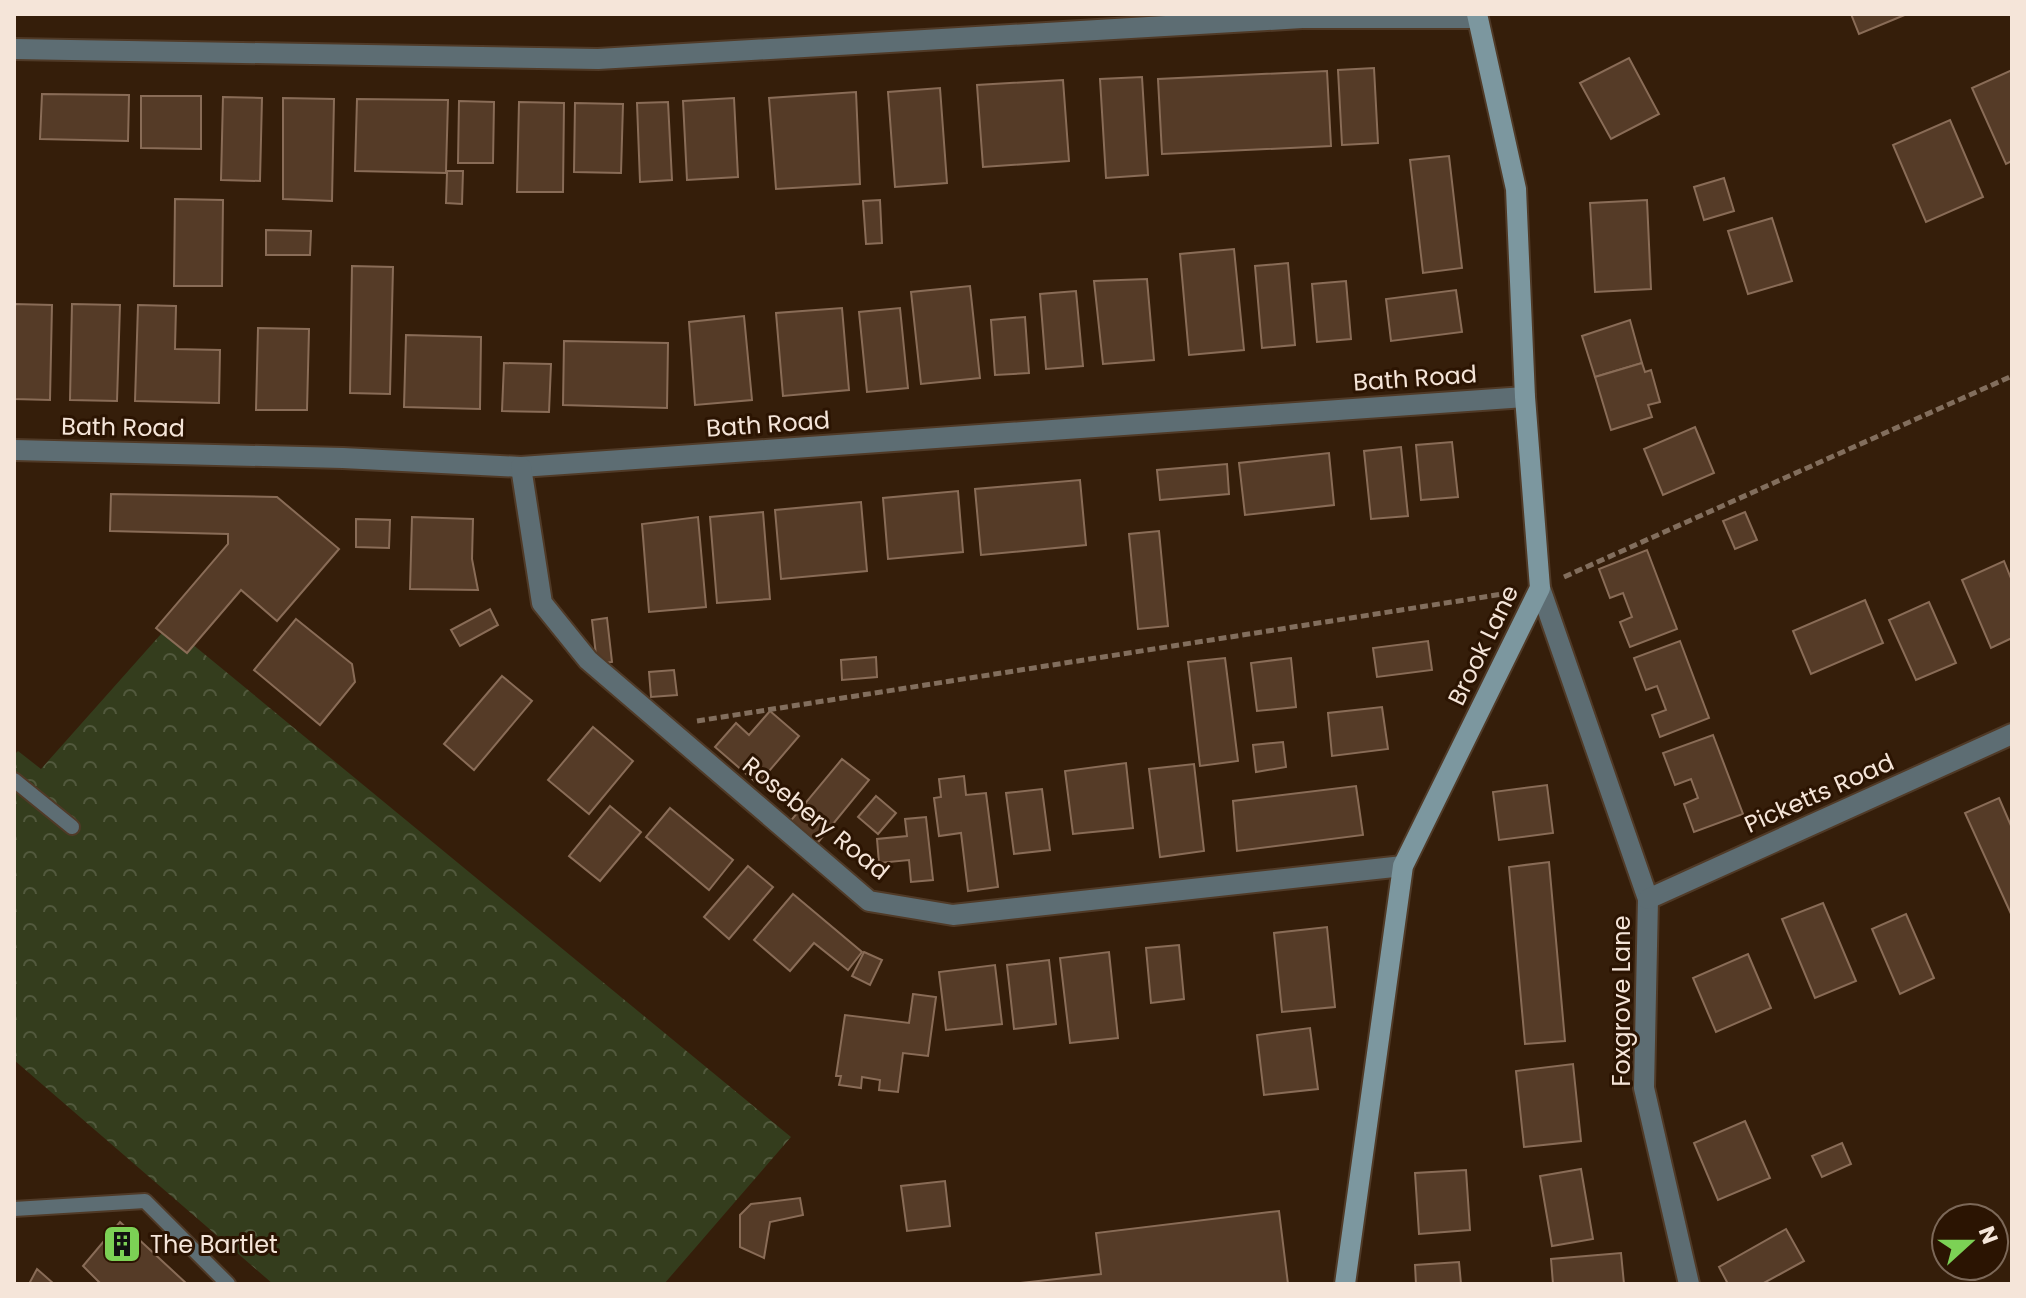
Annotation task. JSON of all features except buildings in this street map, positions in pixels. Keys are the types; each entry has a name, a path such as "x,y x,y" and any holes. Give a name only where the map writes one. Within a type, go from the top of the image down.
{"street":[{"path":"14,49 598,59 1299,16 1477,16"},
{"name":"Brook Lane","path":"1345,1284 1403,866 1540,588 1525,397 1516,189 1477,16"},
{"name":"Bath Road","path":"14,450 343,458 521,467 1525,397"},
{"name":"Rosebery Road","path":"521,467 542,603 588,660 869,901 953,915 1403,866"},
{"name":"Foxgrove Lane","path":"1540,588 1648,899 1644,1088 1689,1284"},
{"name":"Picketts Road","path":"1648,899 2012,734"}],"lane":[{"path":"14,780 72,827"},
{"path":"14,1209 145,1201 228,1284"}],"path":[{"path":"665,726 1540,588 2012,376"}],"green space":[{"path":"169,625 791,1137 664,1284 273,1284 14,1060 14,755 18,751 41,769"}],"place":[{"name":"The Bartlet","path":"122,1244"}]}
